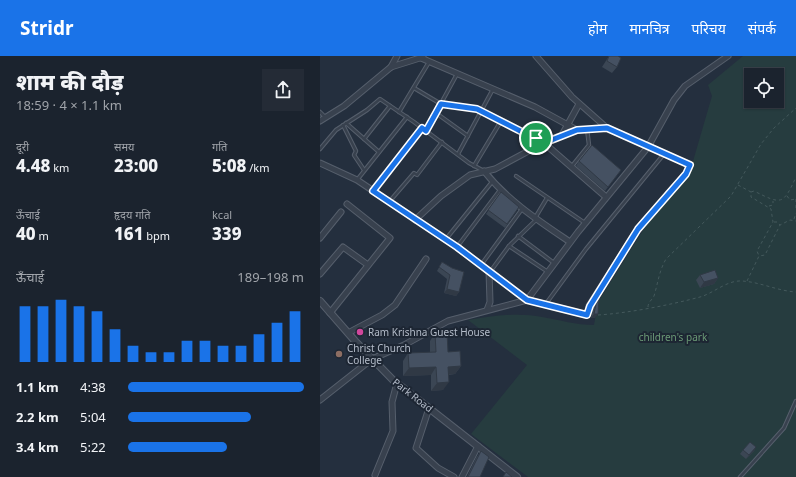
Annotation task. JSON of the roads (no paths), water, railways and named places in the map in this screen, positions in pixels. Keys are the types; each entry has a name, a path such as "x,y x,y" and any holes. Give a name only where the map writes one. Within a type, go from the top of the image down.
{"street":[{"path":"320,122 344,106 391,67 397,56"},
{"path":"320,163 357,180 415,220 446,239 527,300 587,315 590,306 634,235 686,174 690,165 607,128 579,104 536,56"},
{"path":"320,400 372,359 404,345 448,321 527,300 570,242 648,147 674,100 686,86 728,56"},
{"path":"391,67 423,57 457,74 535,107 577,130"},
{"path":"562,135 569,125 579,104"},
{"path":"415,220 441,196 470,175 495,169 562,135 577,130 607,128"},
{"path":"544,143 606,197"},
{"path":"484,171 500,190 522,209 570,242"},
{"path":"330,313 390,238 347,204"},
{"path":"320,238 341,212"},
{"path":"320,274 343,247 368,266"},
{"path":"348,333 382,315 394,305 426,259"},
{"path":"487,310 490,302 489,272"},
{"name":"Park Road","path":"320,301 372,359 397,383 517,477"},
{"path":"375,475 393,431 392,402 397,383"},
{"path":"429,408 416,448 438,468 454,477"},
{"path":"462,477 478,446"}],"lane":[{"path":"399,112 430,61"},
{"path":"426,131 457,74"},
{"path":"414,88 441,104 481,111 544,143"},
{"path":"458,154 493,89"},
{"path":"320,149 336,130 367,110 380,99 474,166 484,171"},
{"path":"364,139 390,106"},
{"path":"320,112 326,118"},
{"path":"436,113 468,136"},
{"path":"357,180 407,117"},
{"path":"474,166 501,121"},
{"path":"346,123 379,152"},
{"path":"343,125 356,151 354,155 364,170"},
{"path":"373,191 422,128"},
{"path":"572,167 589,145 588,129"},
{"path":"389,202 414,173 417,175 442,142"},
{"path":"589,145 595,150"},
{"path":"544,305 664,154"},
{"path":"619,170 624,175"},
{"path":"516,176 585,224"},
{"path":"446,239 492,181"},
{"path":"457,247 500,190"},
{"path":"489,272 509,246 536,219 547,198"},
{"path":"481,265 522,209"},
{"path":"518,236 554,263"},
{"path":"509,246 548,272"},
{"path":"740,477 784,428 796,401"}],"place":[{"name":"Ram Krishna Guest House","path":"360,332"},
{"name":"Christ Church College","path":"339,354"}],"park label":[{"name":"children's park","path":"673,337"}]}
